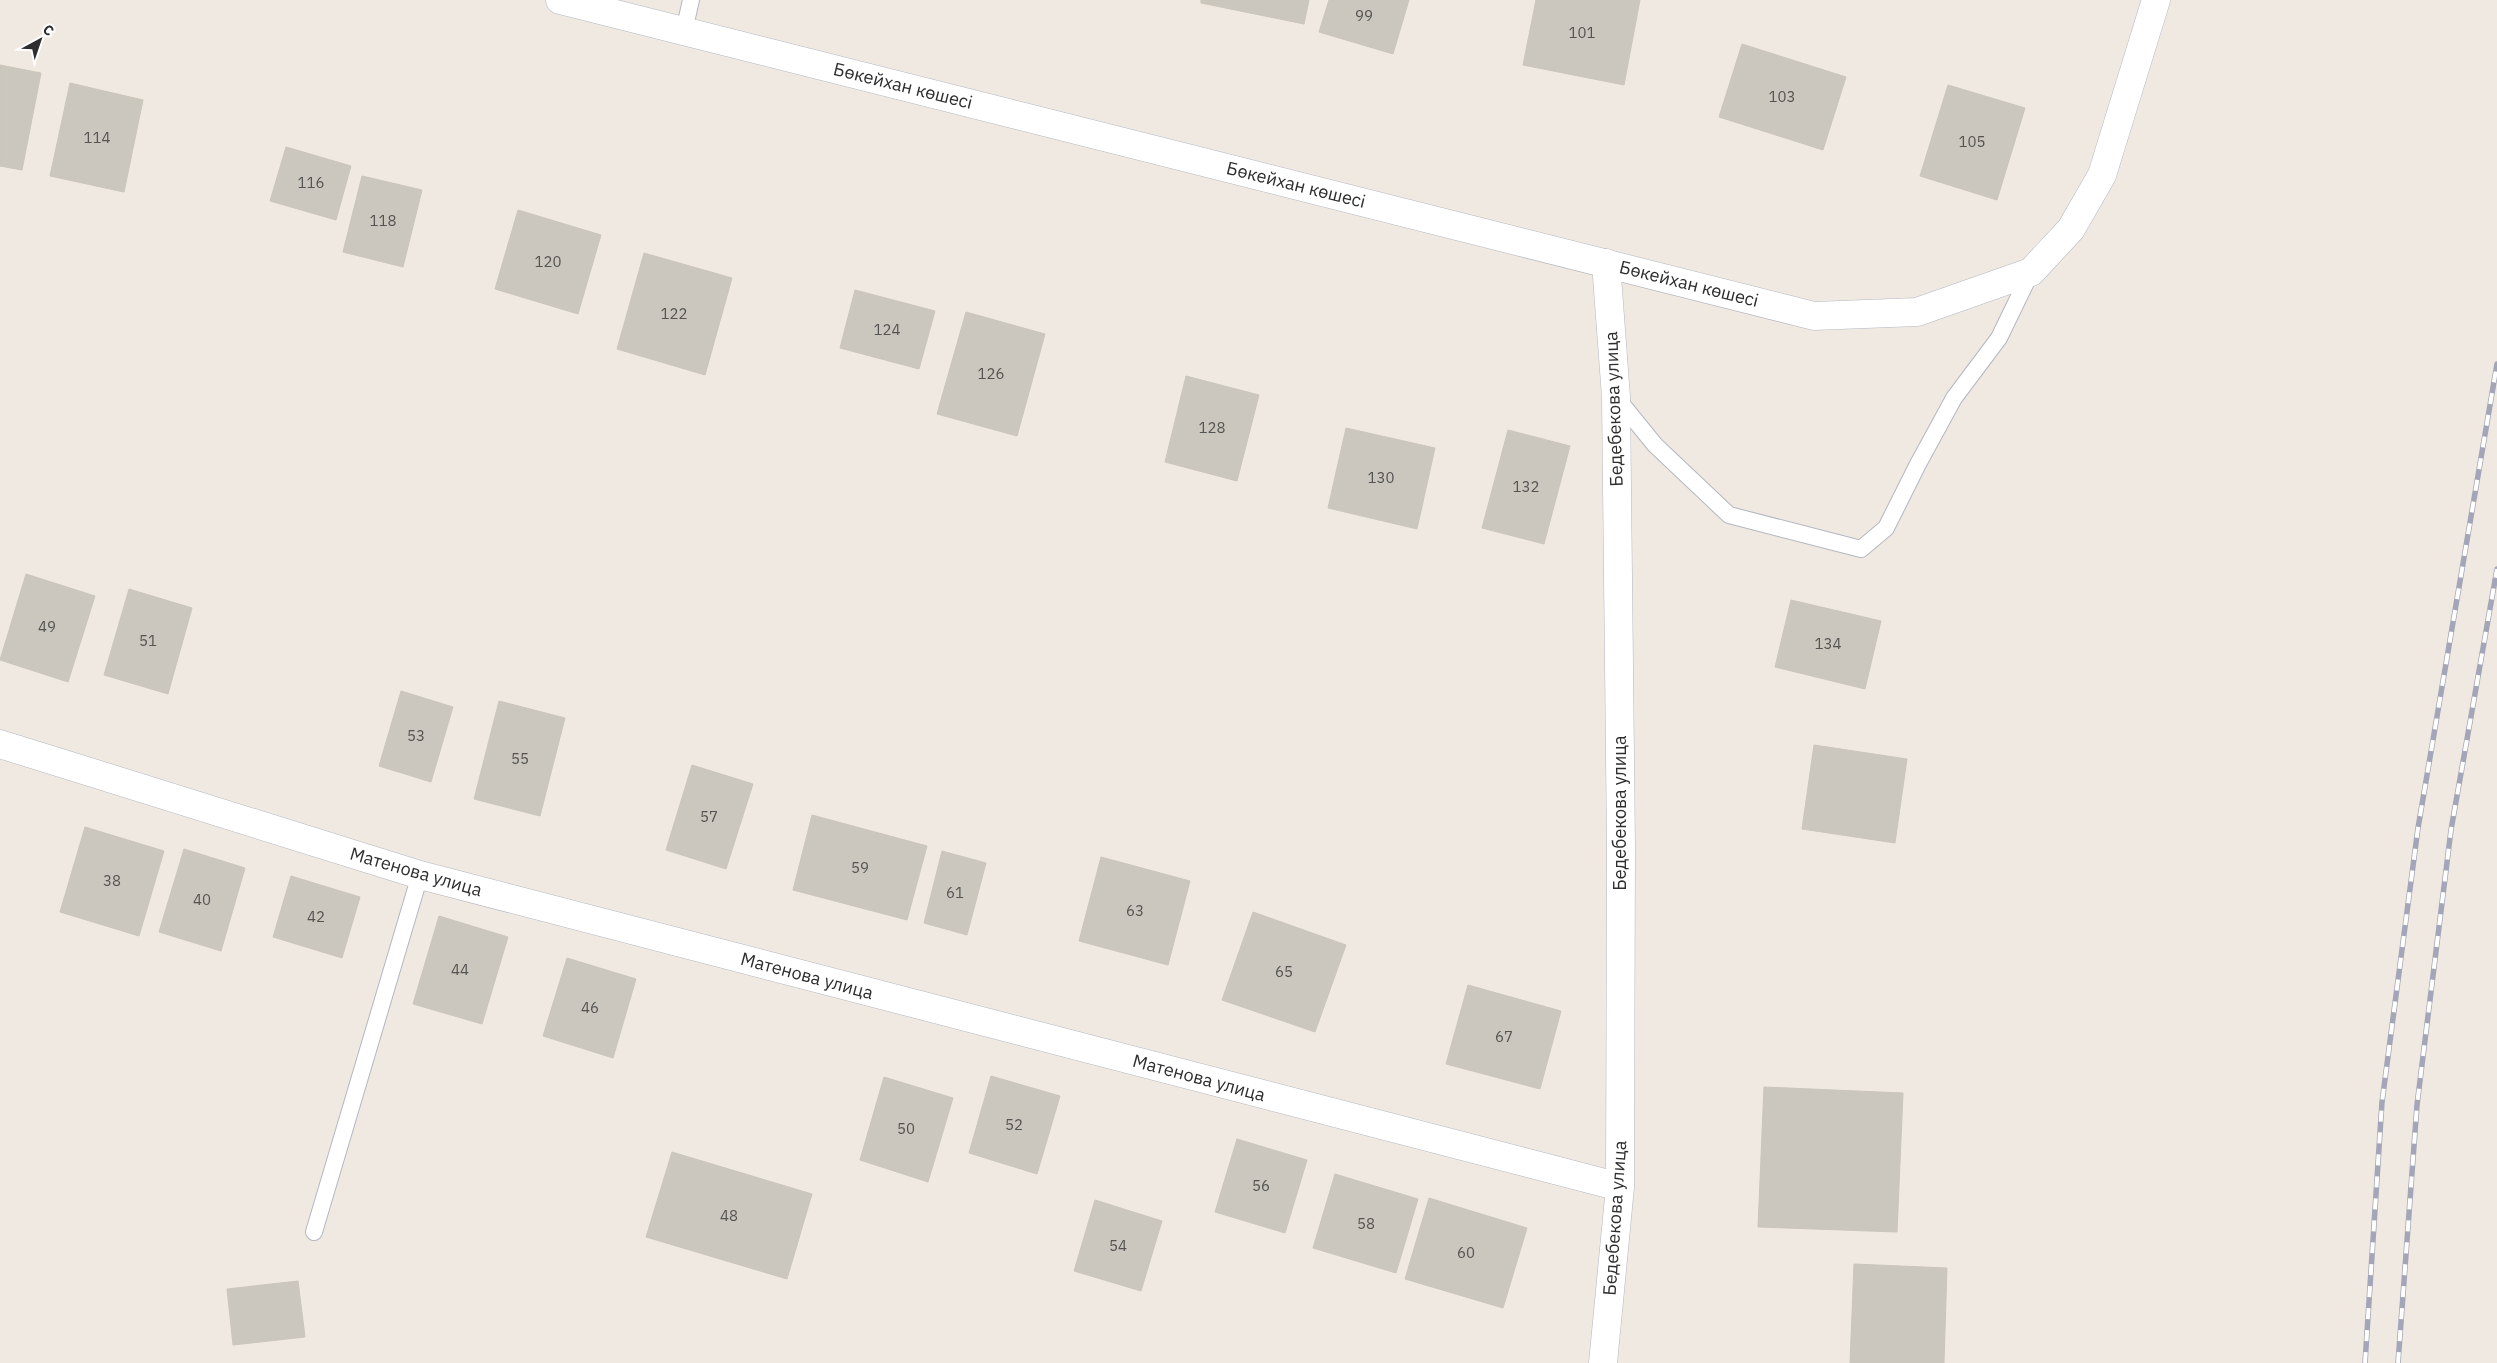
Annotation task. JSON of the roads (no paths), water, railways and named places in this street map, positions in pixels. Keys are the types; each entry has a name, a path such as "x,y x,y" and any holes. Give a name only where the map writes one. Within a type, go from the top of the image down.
{"street":[{"name":"Бөкейхан көшесі","path":"560,0 1814,316 1917,312 2031,272"},
{"path":"2031,272 2071,229 2102,175 2156,0"},
{"name":"Бедебекова улица","path":"1603,1363 1620,1187 1621,847 1616,397 1606,264"},
{"name":"Матенова улица","path":"0,744 420,876 1620,1187"}],"lane":[{"path":"684,31 691,0"},
{"path":"1616,397 1655,445 1729,515 1861,549 1886,528 1954,398 1999,338 2031,272"},
{"path":"314,1232 420,876"}],"railway":[{"path":"2365,1363 2382,1102 2418,828 2497,364"},
{"path":"2398,1363 2417,1105 2451,830 2497,569"}]}
